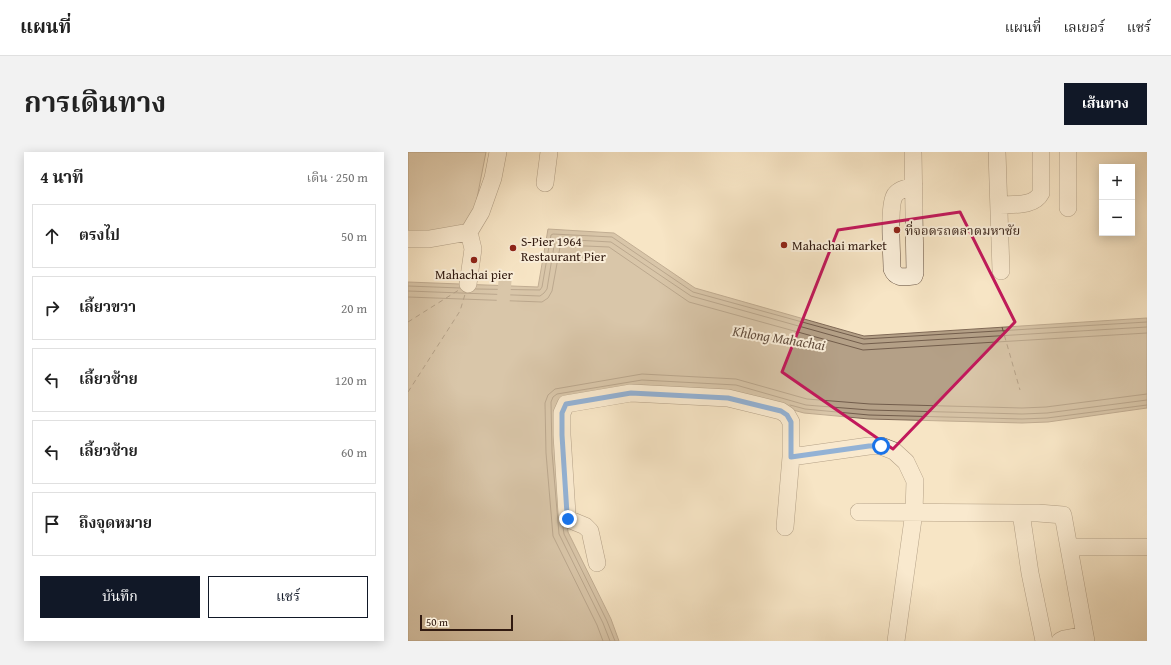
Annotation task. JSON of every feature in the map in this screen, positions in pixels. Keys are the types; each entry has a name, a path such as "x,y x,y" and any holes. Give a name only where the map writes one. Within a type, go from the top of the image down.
{"street":[{"path":"468,284 473,249 469,232 481,212 493,178 498,152"},
{"path":"545,183 549,152"},
{"path":"913,152 914,186"},
{"path":"997,152 1001,271"},
{"path":"999,204 1030,203 1039,197 1041,192 1041,152"},
{"path":"1068,152 1068,208"},
{"path":"408,239 429,239 469,232"},
{"path":"597,563 590,531 585,526 568,519 567,514 562,435 562,413 566,404 631,393 728,398 781,411 787,415 791,422 791,457 785,527"},
{"path":"791,457 869,446 881,446 894,451 910,468 915,481 914,512 896,641"},
{"path":"859,512 1021,513 1063,515 1086,638 1064,639 1060,641"},
{"path":"1021,513 1030,573 1044,641"},
{"path":"1069,547 1147,547"}],"highlighted area":[{"path":"960,212 1015,322 893,449 782,372 838,230"}],"shaded area":[{"path":"408,152 486,152 472,224 433,232 408,233"}],"water":[{"name":"Khlong Mahachai","path":"548,229 614,233 695,288 864,336 1147,318 1147,408 1048,422 1022,423 869,419 804,413 735,394 560,402 561,452 568,532 611,619 619,641 408,641 408,282 538,287"}],"waterway":[{"path":"503,303 505,281"}],"ferry route":[{"path":"408,322 462,288"},
{"path":"408,392 460,311 466,291"},
{"path":"1002,327 1020,390"}],"place":[{"name":"ที่จอดรถตลาดมหาชัย","path":"897,230"},
{"name":"Mahachai market","path":"784,245"},
{"name":"S-Pier 1964 Restaurant Pier","path":"513,248"},
{"name":"Mahachai pier","path":"474,260"}],"route":[{"path":"568,519 562,435 562,413 566,404 631,393 728,398 781,411 787,415 791,422 791,457 869,446 881,446"}]}
